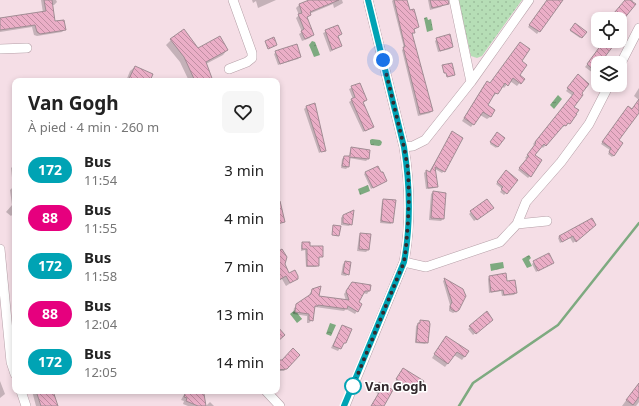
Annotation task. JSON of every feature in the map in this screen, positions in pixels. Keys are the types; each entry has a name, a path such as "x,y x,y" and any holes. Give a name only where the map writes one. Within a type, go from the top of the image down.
{"street":[{"path":"229,70 247,62 252,58 252,53 233,0"},
{"path":"344,406 404,262 406,248 409,196 408,169 368,0"},
{"path":"454,0 471,82"},
{"path":"404,147 413,146 425,140 471,82 529,0"},
{"path":"625,56 639,28"},
{"path":"0,50 27,48"},
{"path":"404,262 426,267 500,242 517,224 526,202 561,162 590,124 606,92"},
{"path":"517,224 547,221"},
{"path":"0,249 12,365"},
{"path":"22,394 26,406"},
{"path":"269,394 280,406"}],"shaded area":[{"path":"458,0 522,0 482,56 477,58 471,56"}],"water":[{"path":"427,17 428,20 431,19 433,30 427,32 424,18"},
{"path":"312,41 315,42 320,55 314,57 309,45"},
{"path":"558,95 562,99 554,109 550,105"},
{"path":"370,140 380,140 382,142 381,145 371,145"},
{"path":"368,185 370,191 360,195 358,189"},
{"path":"529,255 531,258 529,260 532,266 527,268 522,259"},
{"path":"503,262 504,268 491,271 490,264"},
{"path":"295,310 302,319 297,323 290,314"},
{"path":"330,323 336,325 331,336 326,334"}],"building":[{"path":"44,0 52,0 55,21 64,20 66,30 40,34 37,32 35,25 0,30 0,18 46,11"},
{"path":"309,0 339,0 310,12 311,15 307,17 314,35 305,39 301,31 304,29 298,14 302,13 299,4"},
{"path":"394,0 407,0 410,10 414,9 419,27 414,29 415,33 412,33 433,111 420,114 403,47 405,47"},
{"path":"430,0 448,0 449,4 432,8"},
{"path":"547,0 563,0 540,32 529,25"},
{"path":"625,0 630,0 636,4 627,15 627,12 615,12"},
{"path":"575,23 587,32 582,38 570,30"},
{"path":"338,25 342,34 338,36 342,46 332,50 325,30"},
{"path":"184,29 198,48 220,36 228,50 206,62 212,78 194,78 184,57 170,39"},
{"path":"450,34 453,47 440,51 436,38"},
{"path":"274,37 277,45 268,49 265,41"},
{"path":"520,42 530,49 522,61 527,65 520,75 525,79 521,84 513,78 508,86 505,83 498,94 495,93 488,105 495,110 491,117 483,112 474,125 464,118 487,81 490,83"},
{"path":"297,44 301,57 280,64 275,51"},
{"path":"599,48 612,48 606,56 593,56"},
{"path":"591,59 591,68 587,64"},
{"path":"452,63 455,75 447,77 446,73 444,73 442,65"},
{"path":"135,66 153,74 151,78 129,78"},
{"path":"578,74 589,84 574,107 579,110 570,124 568,123 566,126 564,125 546,146 544,144 535,155 542,160 531,177 519,168 529,156 527,155 536,143 535,142 574,93 567,88"},
{"path":"360,83 367,100 363,102 374,127 365,131 351,99 355,97 351,86"},
{"path":"639,99 639,113 619,140 623,143 614,156 609,152 611,148 602,142 628,106 632,109"},
{"path":"315,103 326,151 321,152 306,106"},
{"path":"452,131 463,138 445,172 435,167 438,187 428,188 426,170 430,172"},
{"path":"497,132 505,138 498,147 490,142"},
{"path":"351,147 370,150 369,159 350,157 349,167 342,166 344,156 350,156"},
{"path":"378,166 381,172 383,172 387,181 373,188 365,172"},
{"path":"506,170 518,180 507,194 501,189 503,187 497,182"},
{"path":"433,191 446,193 444,219 431,218"},
{"path":"383,199 396,200 393,223 381,221"},
{"path":"487,199 494,208 477,220 470,211"},
{"path":"280,201 285,222 280,223"},
{"path":"354,210 352,225 343,223 343,215"},
{"path":"592,218 596,225 576,242 573,236 562,242 559,236"},
{"path":"333,225 341,226 339,236 332,235"},
{"path":"360,233 371,234 369,250 359,249"},
{"path":"302,242 310,242 310,246 323,246 323,257 319,257 319,266 307,266 307,249 302,249"},
{"path":"282,249 287,257 285,264 289,273 295,270 298,276 298,279 290,283 286,276 280,279 280,250"},
{"path":"549,253 554,263 538,271 533,261"},
{"path":"345,261 351,262 349,275 343,273"},
{"path":"506,273 507,281 515,280 517,293 504,295 503,290 491,292 489,276"},
{"path":"444,278 463,289 466,296 459,310 456,312 451,309 450,306 452,302"},
{"path":"352,282 371,285 370,291 365,291 359,302 362,304 358,312 348,306 347,309 318,305 315,306 313,321 309,320 309,314 295,312 296,304 311,294 312,289 321,286 319,296 349,300 346,291"},
{"path":"487,311 493,320 476,334 469,326"},
{"path":"420,320 429,321 428,343 416,342 418,323 420,323"},
{"path":"342,325 352,329 346,343 344,343 341,349 333,346"},
{"path":"280,329 285,335 280,339"},
{"path":"446,336 469,351 465,357 457,352 448,364 434,354"},
{"path":"293,348 300,355 287,369 280,370 280,360 282,360"},
{"path":"403,368 424,381 417,392 396,379"},
{"path":"379,382 393,390 384,406 371,406 380,391 375,388"},
{"path":"639,383 639,397 633,405 626,400"},
{"path":"37,394 54,394 58,406 41,406"},
{"path":"185,394 204,394 206,406 198,406 186,401 187,398 184,397"}],"waterway":[{"path":"459,406 473,383 558,325 639,223"}],"bus line":[{"name":"172","path":"344,406 404,262 408,222 408,169 368,0"}],"place":[{"name":"Van Gogh","path":"353,386"}],"route":[{"path":"353,386 404,262 406,248 409,196 408,169 383,60"}]}
